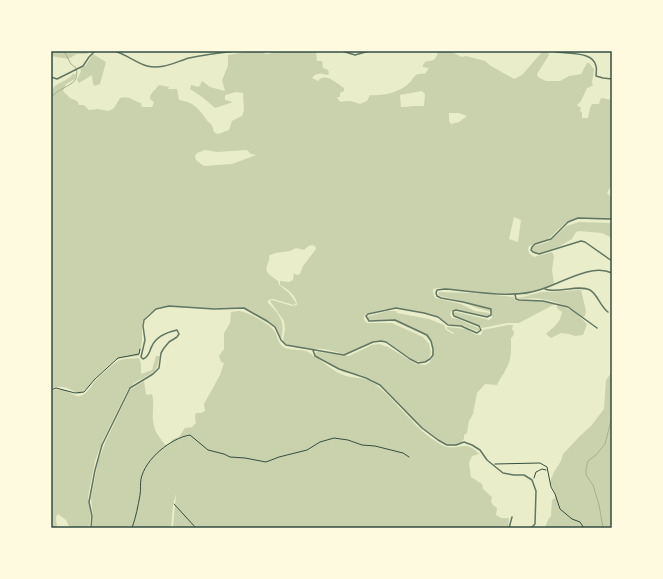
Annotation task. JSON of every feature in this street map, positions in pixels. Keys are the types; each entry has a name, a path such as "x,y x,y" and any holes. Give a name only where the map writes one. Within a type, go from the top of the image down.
{"street":[{"path":"51,77 57,79 83,66 89,56 95,51"},
{"path":"114,51 128,56 147,66 157,67 171,65 190,58 234,51"},
{"path":"342,51 355,55 369,51"},
{"path":"553,51 591,58 597,68 596,76 612,79"},
{"path":"612,219 578,218 568,222 551,240 535,244 532,246 531,250 539,254 585,242 612,261"},
{"path":"91,528 92,516 89,502 95,470 102,445 130,388 154,374 159,368 164,348 179,334 177,330 159,338 152,345 150,353 147,357 143,359 141,357 145,340 143,326 144,320 156,309 169,306 214,309 244,308 268,321 275,327 281,340 286,345 344,355 373,342 381,341 386,342 418,363 425,362 433,355 431,341 427,335 395,320 369,321 366,316 368,314 396,308 438,317 448,325 461,326 476,332 481,330 480,326 454,316 454,311 456,310 487,317 492,314 490,309 442,298 436,293 437,290 445,289 514,294 539,291 576,276 596,271 602,270 612,273"},
{"path":"544,288 551,291 581,288 592,291 603,308 608,312"},
{"path":"514,294 516,299 519,300 543,301 568,307 597,328"},
{"path":"313,349 315,356 339,369 366,378 380,385 422,428 438,440 447,445 456,445 464,442 472,445 480,450 486,460 503,472 514,475 524,475 532,480 536,491 535,524 531,528"},
{"path":"509,528 512,517"}],"path":[{"path":"51,390 56,388 75,393 84,392 95,379 118,358 139,354 140,348"},
{"path":"132,528 140,493 141,478 149,463 164,447 183,436 190,435 208,450 230,457 266,462 306,450 320,442 334,438 403,453 409,457"},
{"path":"491,463 540,463 547,467 551,487 560,509 567,514 568,517 580,522 584,528"},
{"path":"532,480 536,472 542,469 547,470"},
{"path":"174,504 196,528"}],"green space":[{"path":"51,51 89,51 87,54 77,54 68,59 51,56"},
{"path":"252,51 263,51 265,54 269,54 276,51 316,51 317,61 322,61 323,68 328,70 329,73 328,75 317,74 312,78 318,81 324,78 331,79 344,88 344,91 340,93 340,97 337,97 339,101 350,101 360,104 367,101 370,95 380,95 394,92 407,85 416,75 425,74 429,68 423,67 423,65 426,61 431,61 434,59 437,56 438,51 450,51 462,57 466,56 485,61 514,79 522,75 543,51 547,51 549,55 537,74 538,77 546,81 560,81 569,76 581,74 587,63 589,63 594,69 593,85 587,88 581,101 577,105 581,108 580,111 582,113 582,118 588,118 592,104 599,104 601,98 612,100 612,178 610,181 611,186 607,193 612,198 612,220 577,219 565,223 547,240 529,246 529,253 534,257 552,252 554,256 552,270 554,284 526,295 520,292 513,294 438,288 433,289 435,298 461,304 475,311 489,313 488,317 455,310 451,311 450,315 452,318 458,319 478,328 480,330 478,331 464,326 448,324 434,315 405,309 385,309 366,314 364,316 364,320 367,323 392,323 423,337 429,344 431,353 425,362 412,359 395,347 377,341 344,354 323,349 303,349 283,342 285,329 284,321 270,301 272,300 292,306 297,305 294,296 280,285 280,281 289,282 293,280 294,273 297,275 300,274 303,266 316,249 315,246 311,245 304,250 296,248 269,256 266,268 268,273 278,281 279,285 289,293 296,303 294,305 273,299 268,300 268,303 281,320 281,340 274,327 244,309 160,307 148,314 142,322 142,341 139,356 120,358 114,361 80,394 64,387 51,389 51,90 53,87 73,74 76,74 75,79 66,84 63,91 70,98 77,101 79,105 84,105 89,110 98,109 109,111 114,108 120,98 123,97 141,103 142,107 152,107 154,102 150,99 150,96 159,85 169,87 168,89 177,89 179,100 188,102 195,106 212,125 214,132 218,134 229,130 232,121 242,116 244,110 243,93 236,92 225,95 225,100 233,102 215,108 190,89 191,85 199,87 202,81 210,87 225,91 222,80 228,66 228,55","holes":["422,91 425,94 424,106 401,107 400,95","449,113 459,113 467,116 459,122 451,124 449,121","205,150 217,152 247,150 251,154 256,155 232,164 204,166 196,160 195,156 197,153","514,217 521,220 518,242 509,239"]},
{"path":"93,54 106,62 100,84 95,86 93,84 92,75 79,83 77,80 81,71 80,69 86,65"},
{"path":"579,222 612,223 612,238 602,233 579,231 576,232 572,239 558,247 537,254 532,252 532,248 534,246 548,242 567,226"},
{"path":"581,290 586,311 585,316 582,317 568,307 553,301 537,298 517,298 542,292"},
{"path":"439,292 514,297 515,300 518,301 538,301 555,304 519,323 507,323 482,328 454,315 453,313 456,312 489,320 492,318 492,312 477,308 458,300 440,296 438,294"},
{"path":"557,304 575,312 587,324 583,335 575,336 561,333 551,338 546,334 560,319 562,312 557,308"},
{"path":"238,311 252,316 269,325 275,332 282,346 285,348 306,351 337,372 346,376 371,381 384,391 422,431 440,444 446,447 465,446 474,449 479,454 472,456 469,463 471,477 482,484 483,489 492,497 491,502 497,508 496,515 501,518 509,518 508,528 173,528 176,494 173,504 171,528 92,528 93,516 91,498 98,462 106,441 130,390 144,381 146,394 152,394 153,422 158,436 165,445 170,443 173,439 179,437 185,428 192,427 196,423 196,413 205,411 204,404 220,375 224,363 221,362 219,356 224,349 224,333 230,323 231,312"},
{"path":"388,311 396,311 397,313 429,319 444,325 446,330 453,334 454,333 447,329 447,327 466,329 477,335 481,335 483,330 513,325 512,329 514,332 511,338 509,364 497,385 485,384 477,393 473,414 469,421 467,433 464,435 464,439 459,445 447,445 434,437 412,420 393,398 373,380 361,375 343,372 323,359 315,356 315,353 318,352 349,356 372,345 379,344 388,347 416,364 425,365 429,363 432,359 433,346 431,341 424,335 394,321 368,320 367,317 369,316"},
{"path":"156,356 160,356 154,372 134,383 128,389 103,440 95,461 88,497 91,516 89,528 70,528 66,520 58,514 56,517 57,528 51,528 51,391 65,390 77,396 83,395 90,389 98,377 118,361 139,358 141,364 141,374 152,370"},
{"path":"612,372 612,528 545,528 551,516 552,500 555,498 555,493 550,482 554,472 561,461 563,454 591,426 604,409 606,380"}],"waterway":[{"path":"51,98 59,90 73,83 77,74 76,68 71,64 64,51"},
{"path":"603,528 599,505 593,485 586,475 586,469 588,461 596,455 605,444 612,417"}]}
